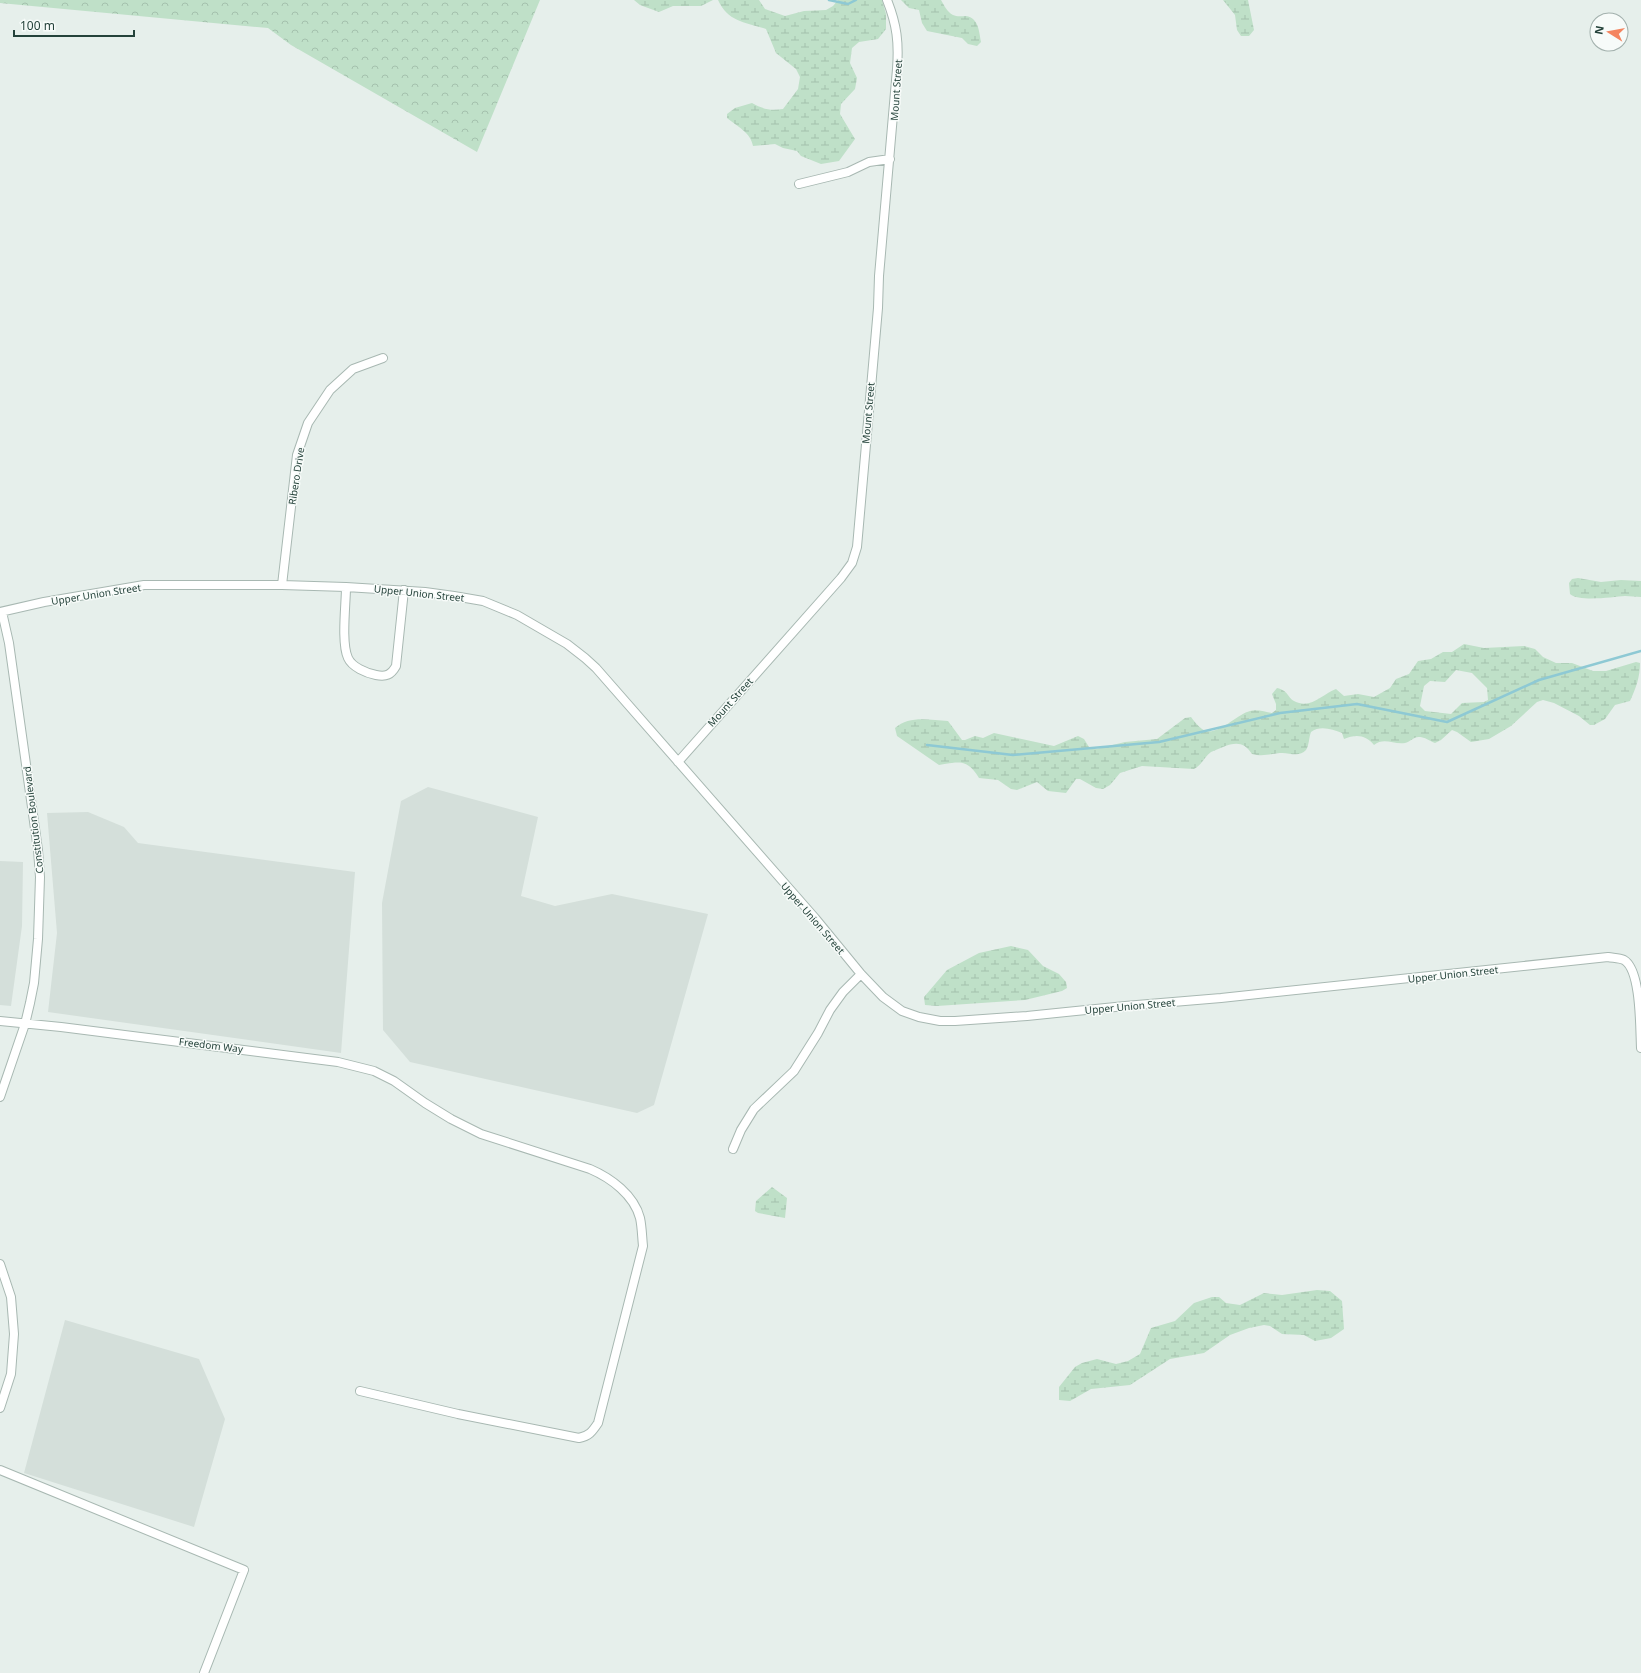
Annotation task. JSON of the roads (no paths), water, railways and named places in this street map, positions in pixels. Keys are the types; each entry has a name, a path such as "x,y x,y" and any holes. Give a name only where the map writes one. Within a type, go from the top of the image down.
{"street":[{"name":"Mount Street","path":"678,762 828,592 852,562 857,546 899,42 897,30 887,0"},
{"path":"799,184 848,172 869,162 890,159"},
{"name":"Ribero Drive","path":"282,585 297,455 308,423 330,390 353,369 383,358"},
{"name":"Upper Union Street","path":"1,612 44,602 144,586 282,585 346,586 404,590 454,596 483,602 517,615 567,644 586,658 606,678 815,918 861,974 883,997 902,1011 926,1019 954,1021 1221,998 1608,957 1624,960 1633,968 1636,974 1639,986 1641,1048"},
{"path":"346,586 345,649 348,659 355,666 364,671 383,676 388,676 393,672 396,666 404,590"},
{"name":"Constitution Boulevard","path":"0,1097 25,1024 31,996 36,966 40,877 37,845 9,643 1,612"},
{"path":"733,1149 741,1130 754,1110 794,1071 818,1033 830,1010 843,992 861,974"},
{"name":"Freedom Way","path":"0,1022 83,1030 338,1062 374,1071 394,1080 444,1115 481,1134 590,1169 603,1175 622,1189 634,1206 642,1226 643,1246 598,1423 592,1433 579,1438 487,1420 360,1391"},
{"path":"0,1264 11,1298 14,1334 10,1380 0,1408"},
{"path":"0,1470 244,1570 204,1673"}],"waterway":[{"path":"829,0 848,4 856,0"},
{"path":"927,745 1013,755 1159,742 1280,713 1357,704 1447,722 1539,680 1641,651"}]}
